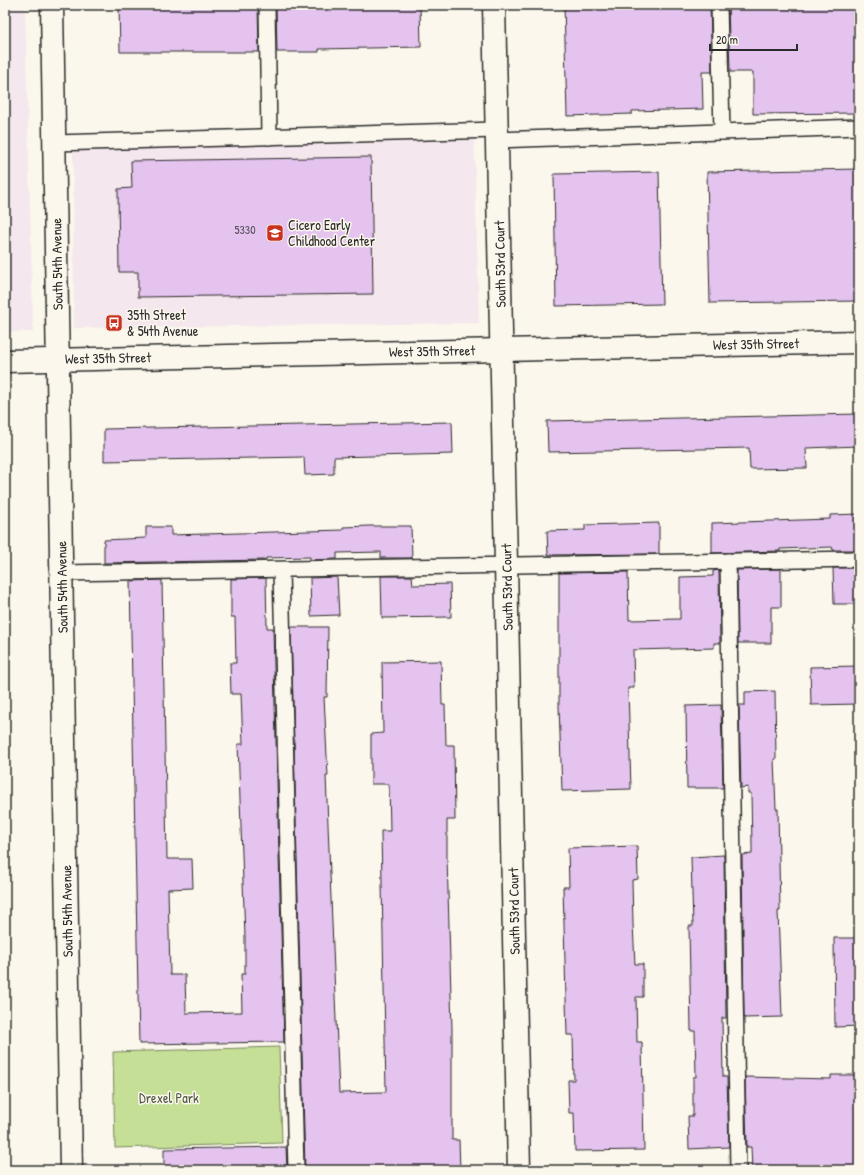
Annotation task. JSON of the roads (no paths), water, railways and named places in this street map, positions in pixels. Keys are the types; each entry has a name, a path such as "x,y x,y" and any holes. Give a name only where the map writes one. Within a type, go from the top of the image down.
{"street":[{"name":"South 54th Avenue","path":"52,5 72,1170"},
{"name":"South 53rd Court","path":"494,5 519,1170"},
{"name":"West 35th Street","path":"5,361 859,342"}],"lane":[{"path":"267,5 269,137"},
{"path":"719,5 722,132"},
{"path":"55,144 269,137 722,132 859,127"},
{"path":"62,573 859,559"},
{"path":"728,561 738,1170"},
{"path":"281,570 296,1170"}],"place":[{"name":"Cicero Early Childhood Center","path":"275,233"},
{"name":"35th Street & 54th Avenue","path":"114,323"}],"park label":[{"name":"Drexel Park","path":"169,1098"}]}
